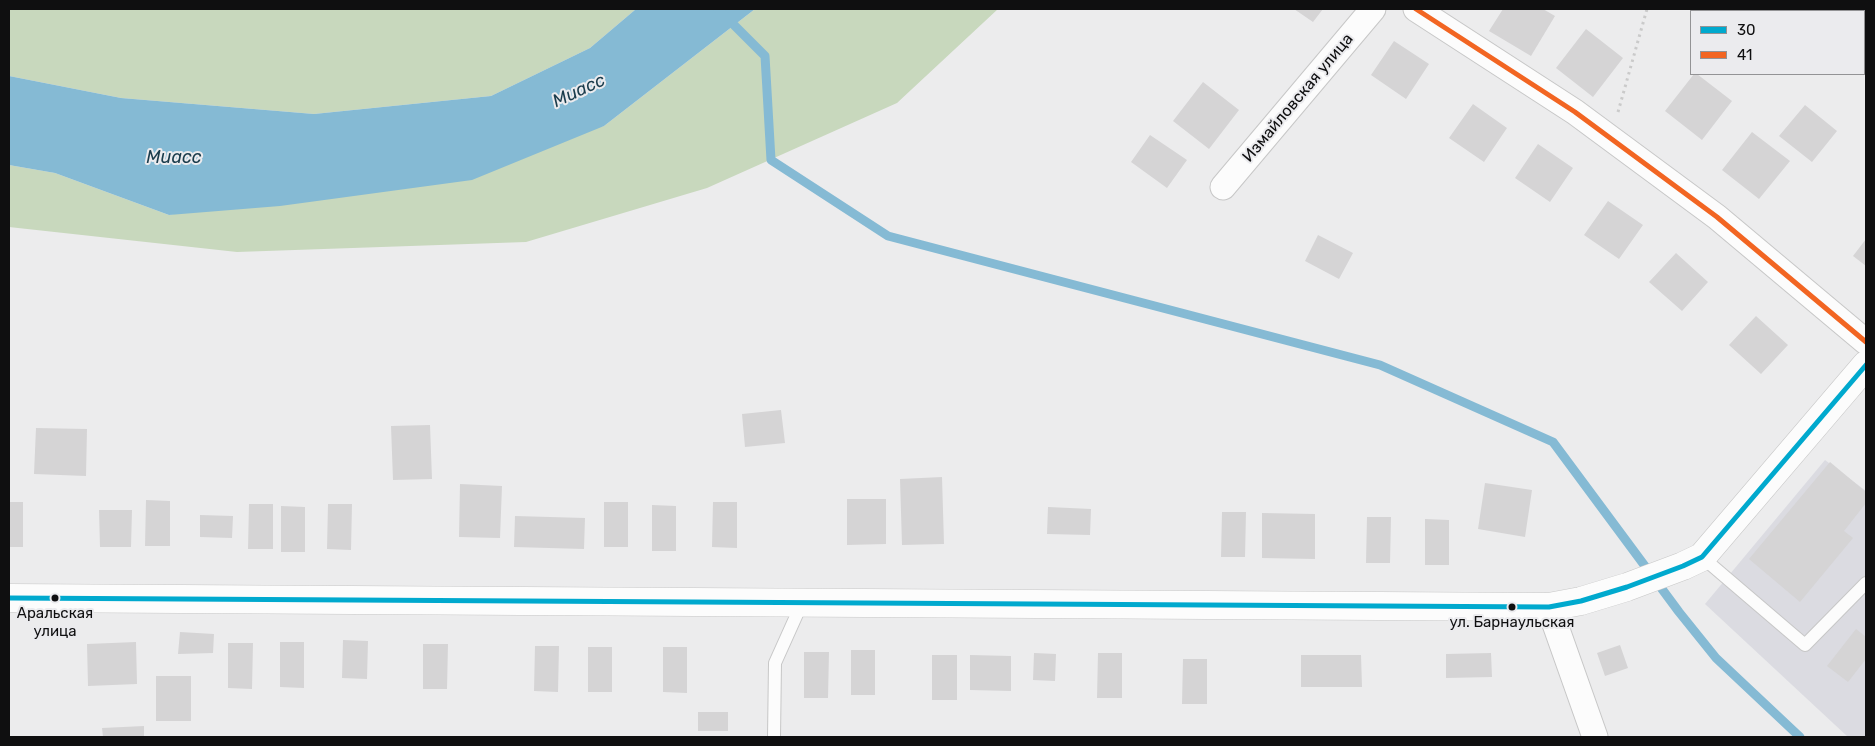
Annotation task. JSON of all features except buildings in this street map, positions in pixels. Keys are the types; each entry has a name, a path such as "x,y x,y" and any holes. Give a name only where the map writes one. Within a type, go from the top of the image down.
{"street":[{"name":"Измайловская улица","path":"1223,186 1373,9"},
{"path":"1416,9 1574,112 1610,138 1717,218 1866,342"},
{"path":"9,598 1549,608 1581,601 1627,587 1693,561 1866,365"},
{"path":"1549,608 1595,737"}],"lane":[{"path":"1693,561 1805,646 1866,583"},
{"path":"774,737 775,663 802,603"}],"path":[{"path":"1610,138 1647,9"}],"shaded area":[{"path":"1825,460 1866,491 1866,737 1848,737 1705,604"}],"green space":[{"path":"9,9 636,9 590,48 491,96 314,114 121,98 9,76"},
{"path":"755,9 998,9 897,103 707,188 526,242 237,252 9,227 9,165 55,173 169,215 604,126"}],"water":[{"name":"Миасс","path":"636,9 755,9 604,126 472,180 280,206 169,215 55,173 9,165 9,76 121,98 314,114 491,96 590,48"}],"waterway":[{"path":"718,9 765,56 771,160 888,236 1380,365 1553,442 1679,612 1716,658 1800,737"}],"transit line":[{"name":"41","path":"1416,9 1575,112 1717,217 1866,342"},
{"name":"30","path":"9,598 1549,607 1581,601 1627,587 1702,557 1866,365"}],"place":[{"name":"Аральская улица","path":"55,598"},
{"name":"ул. Барнаульская","path":"1512,607"}]}
